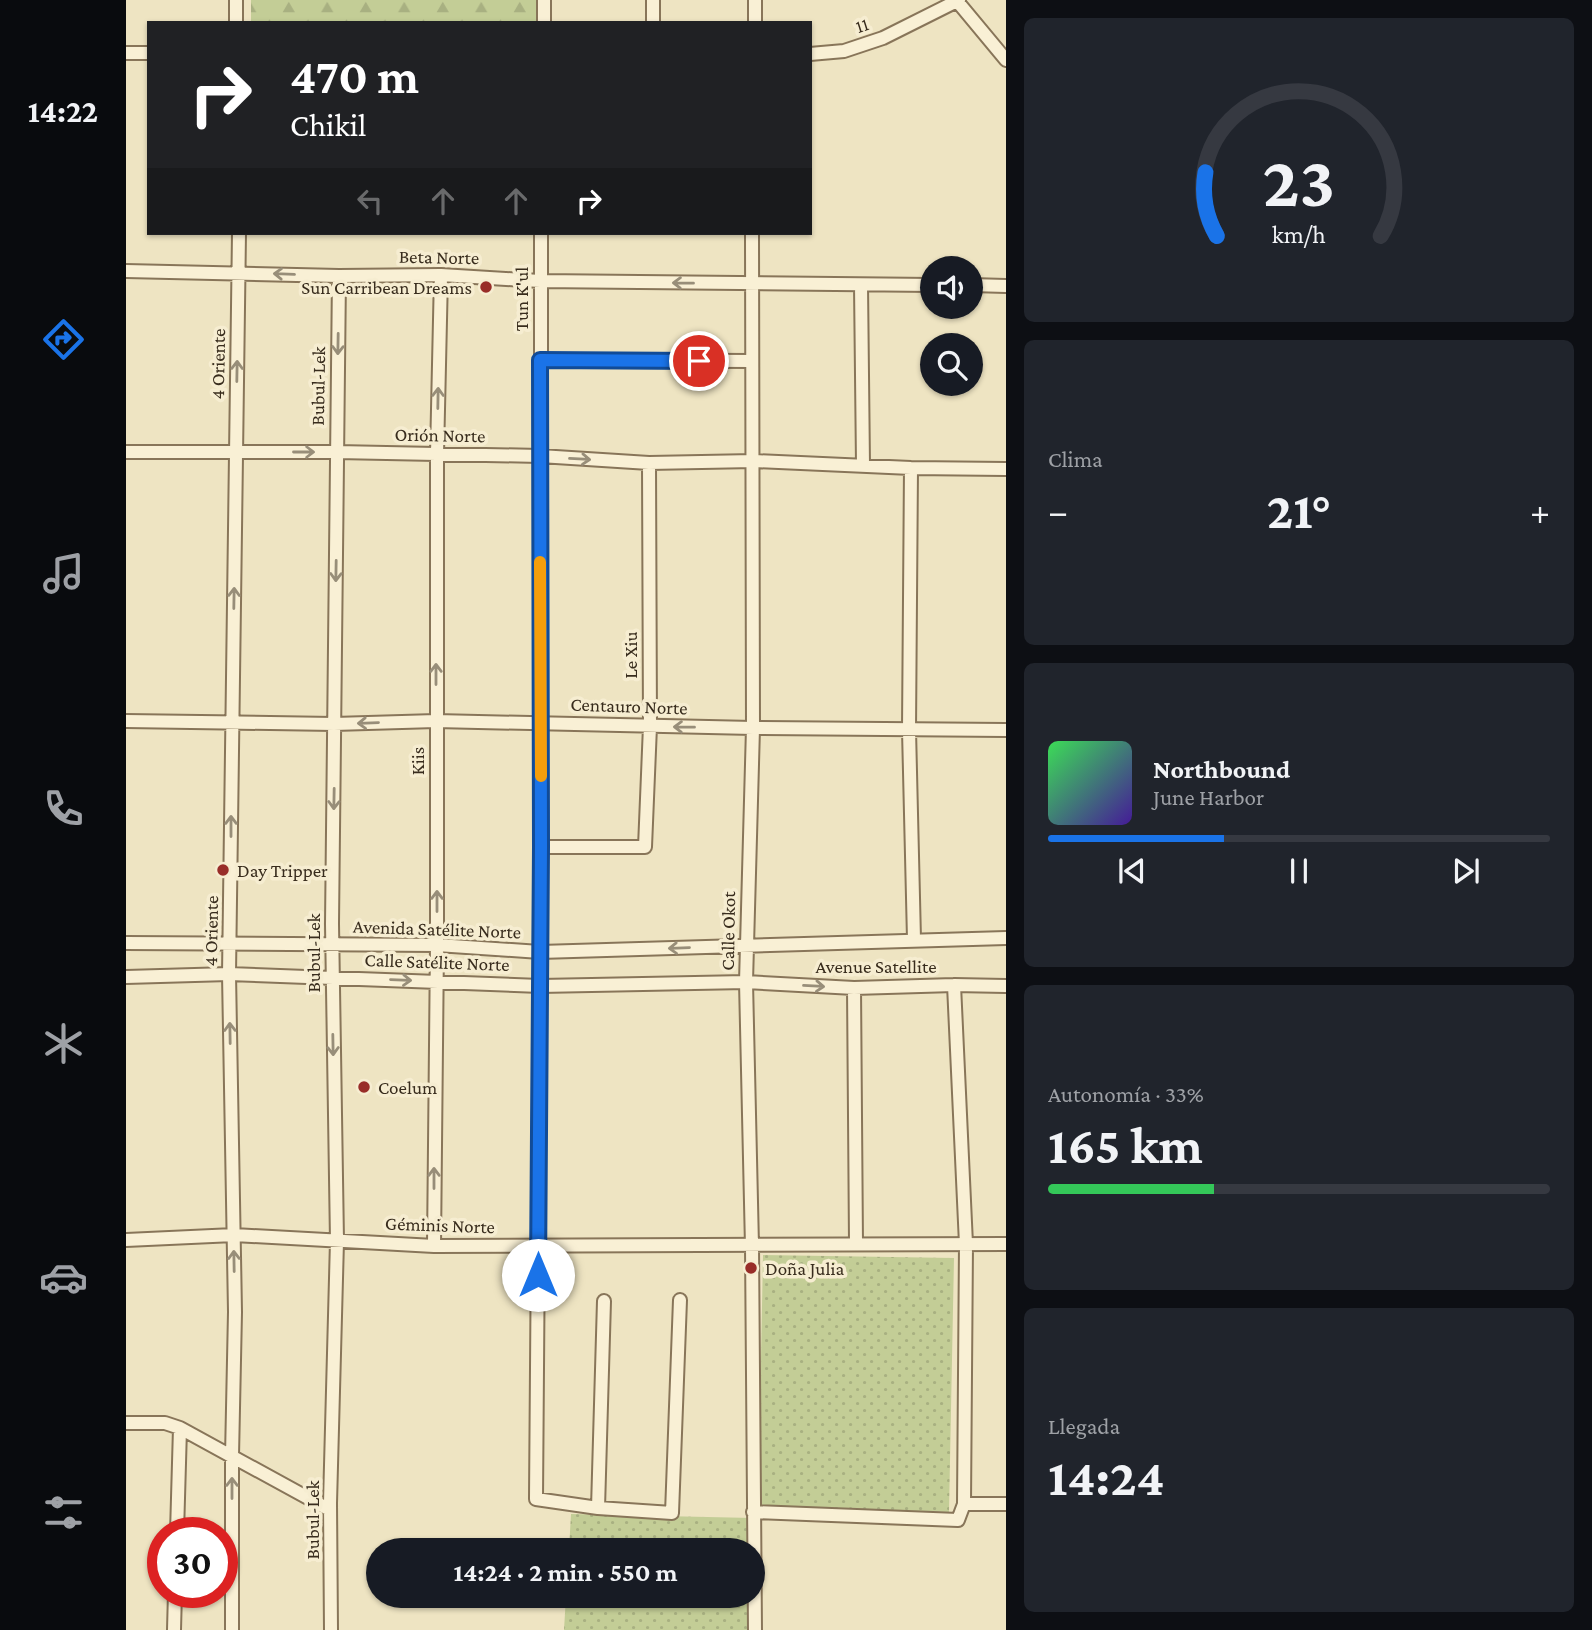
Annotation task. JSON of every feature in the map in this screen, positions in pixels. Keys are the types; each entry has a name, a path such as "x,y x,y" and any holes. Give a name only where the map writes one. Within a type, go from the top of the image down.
{"street":[{"path":"236,0 236,21"},
{"path":"544,0 544,21"},
{"path":"653,0 653,21"},
{"path":"755,0 755,21"},
{"path":"929,0 936,12"},
{"path":"958,0 1006,60"},
{"name":"11","path":"812,54 844,51 883,38 958,0"},
{"path":"126,53 147,53"},
{"name":"4 Oriente","path":"232,1630 234,1235 229,974 239,235"},
{"name":"Tun K'ul","path":"541,235 541,847 536,1499 598,1508"},
{"name":"Calle Okot","path":"752,235 753,728 746,982 752,1245 755,1630"},
{"name":"Beta Norte","path":"126,271 339,276 440,275 540,281 920,285"},
{"name":"Kiis","path":"434,1246 440,275"},
{"name":"Bubul-Lek","path":"331,1630 330,1510 337,1241 332,977 339,276"},
{"path":"861,285 863,465"},
{"path":"983,285 1006,286"},
{"path":"540,360 752,361"},
{"name":"Orión Norte","path":"126,453 337,452 540,456 649,463 754,461 1006,469"},
{"name":"Le Xiu","path":"541,847 645,847 650,726 649,463"},
{"path":"911,468 909,730 914,939"},
{"name":"Centauro Norte","path":"126,721 334,724 541,722 753,728 1006,730"},
{"name":"Avenida Satélite Norte","path":"126,943 437,945 540,952 1006,938"},
{"name":"Calle Satélite Norte","path":"126,977 229,974 540,986 746,982"},
{"name":"Avenue Satellite","path":"746,982 854,988 1006,986"},
{"path":"753,1512 958,1520 964,1504 966,1244 954,985"},
{"path":"854,988 856,1243"},
{"name":"Géminis Norte","path":"126,1240 234,1235 434,1246 1006,1244"},
{"path":"604,1301 598,1508 672,1513 680,1300"},
{"path":"126,1423 165,1423 180,1427 330,1510"},
{"path":"177,1517 180,1427"},
{"path":"964,1504 1006,1504"},
{"path":"174,1630 175,1608"}],"green space":[{"path":"251,0 536,0 537,21 251,21"},
{"path":"763,1255 954,1258 949,1512 758,1509"},
{"path":"571,1514 753,1518 753,1538 570,1538"},
{"path":"565,1608 754,1608 754,1630 564,1630"}],"slow traffic":[{"path":"540,562 541,776"}],"place":[{"name":"Sun Carribean Dreams","path":"486,287"},
{"name":"Day Tripper","path":"223,870"},
{"name":"Coelum","path":"364,1087"},
{"name":"Doña Julia","path":"751,1268"}],"route":[{"path":"538,1275 540,360 699,361"}]}
